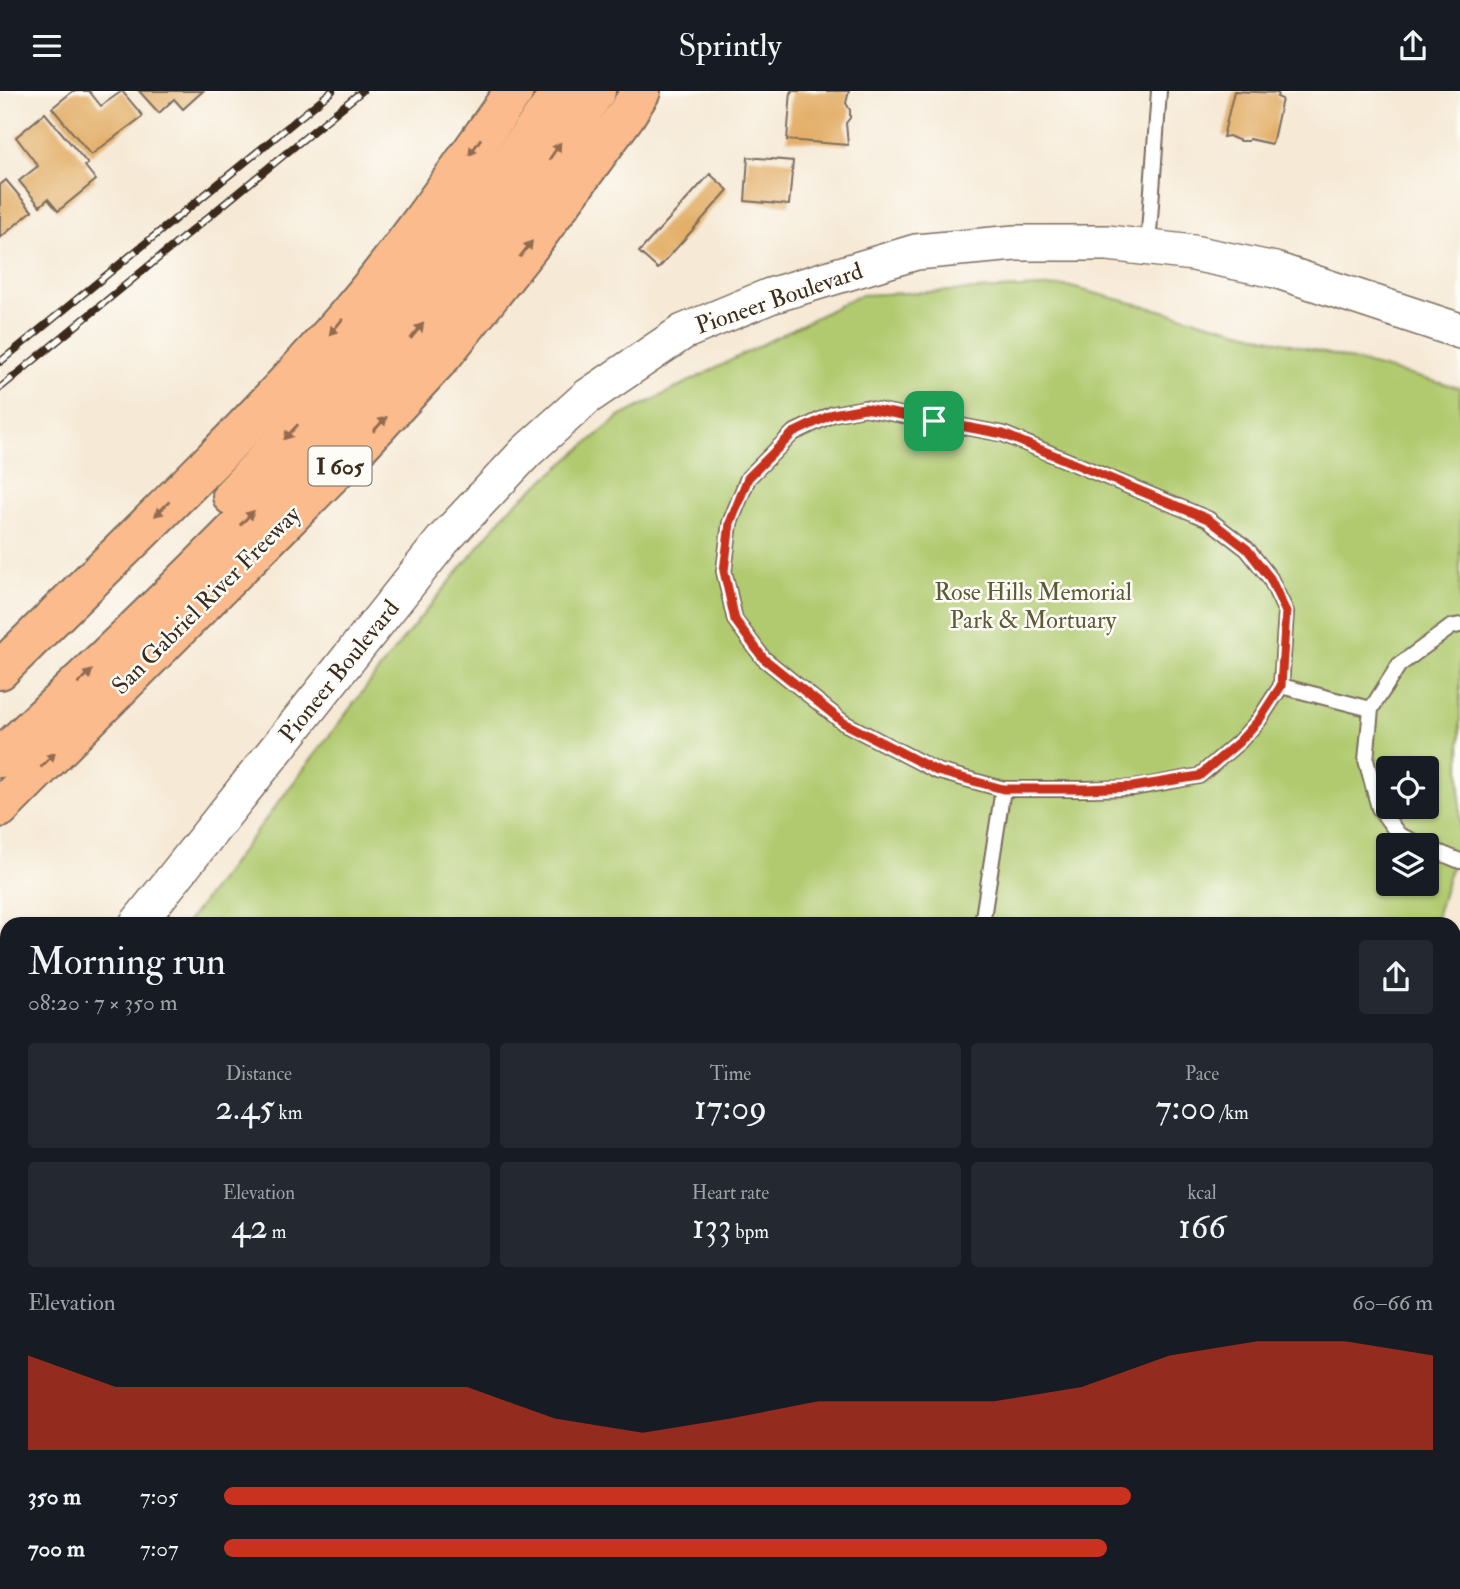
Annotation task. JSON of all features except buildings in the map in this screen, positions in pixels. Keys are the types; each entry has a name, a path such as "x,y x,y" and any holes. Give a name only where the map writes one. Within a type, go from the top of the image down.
{"highway":[{"path":"0,670 227,444 332,332 428,214 514,91"},
{"path":"0,726 200,530 313,410 430,272 562,91"},
{"path":"0,758 109,655 349,412 456,284 545,166 596,91"},
{"name":"San Gabriel River Freeway","path":"0,808 351,455 443,355 548,221 641,91"}],"street":[{"name":"Pioneer Boulevard","path":"143,917 443,540 527,451 587,397 683,332 770,296 916,252 1015,243 1108,243 1194,253 1275,270 1460,331"}],"lane":[{"path":"1148,247 1159,91"},
{"path":"865,408 1003,434 1208,519 1247,549 1270,578 1286,612 1281,686 1259,720 1239,742 1199,776 1133,787 1003,789 937,771 844,723 763,658 735,620 724,571 730,523 748,478 793,433 833,414 865,408"},
{"path":"1397,833 1379,809 1366,760 1371,709 1399,665 1451,627 1460,625"},
{"path":"1281,686 1371,709"},
{"path":"983,917 1003,789"},
{"path":"1439,852 1460,861"}],"green space":[{"name":"Rose Hills Memorial Park & Mortuary","path":"1067,286 1460,388 1460,838 1436,917 191,917 399,644 509,509 619,417 860,295"}],"railway":[{"path":"0,362 332,91"},
{"path":"0,388 362,91"}],"route":[{"path":"865,408 934,421 1003,434 1208,519 1247,549 1270,578 1286,612 1281,686 1259,720 1239,742 1199,776 1133,787 1003,789 937,771 844,723 763,658 735,620 724,571 730,523 748,478 793,433 833,414 865,408"}]}
